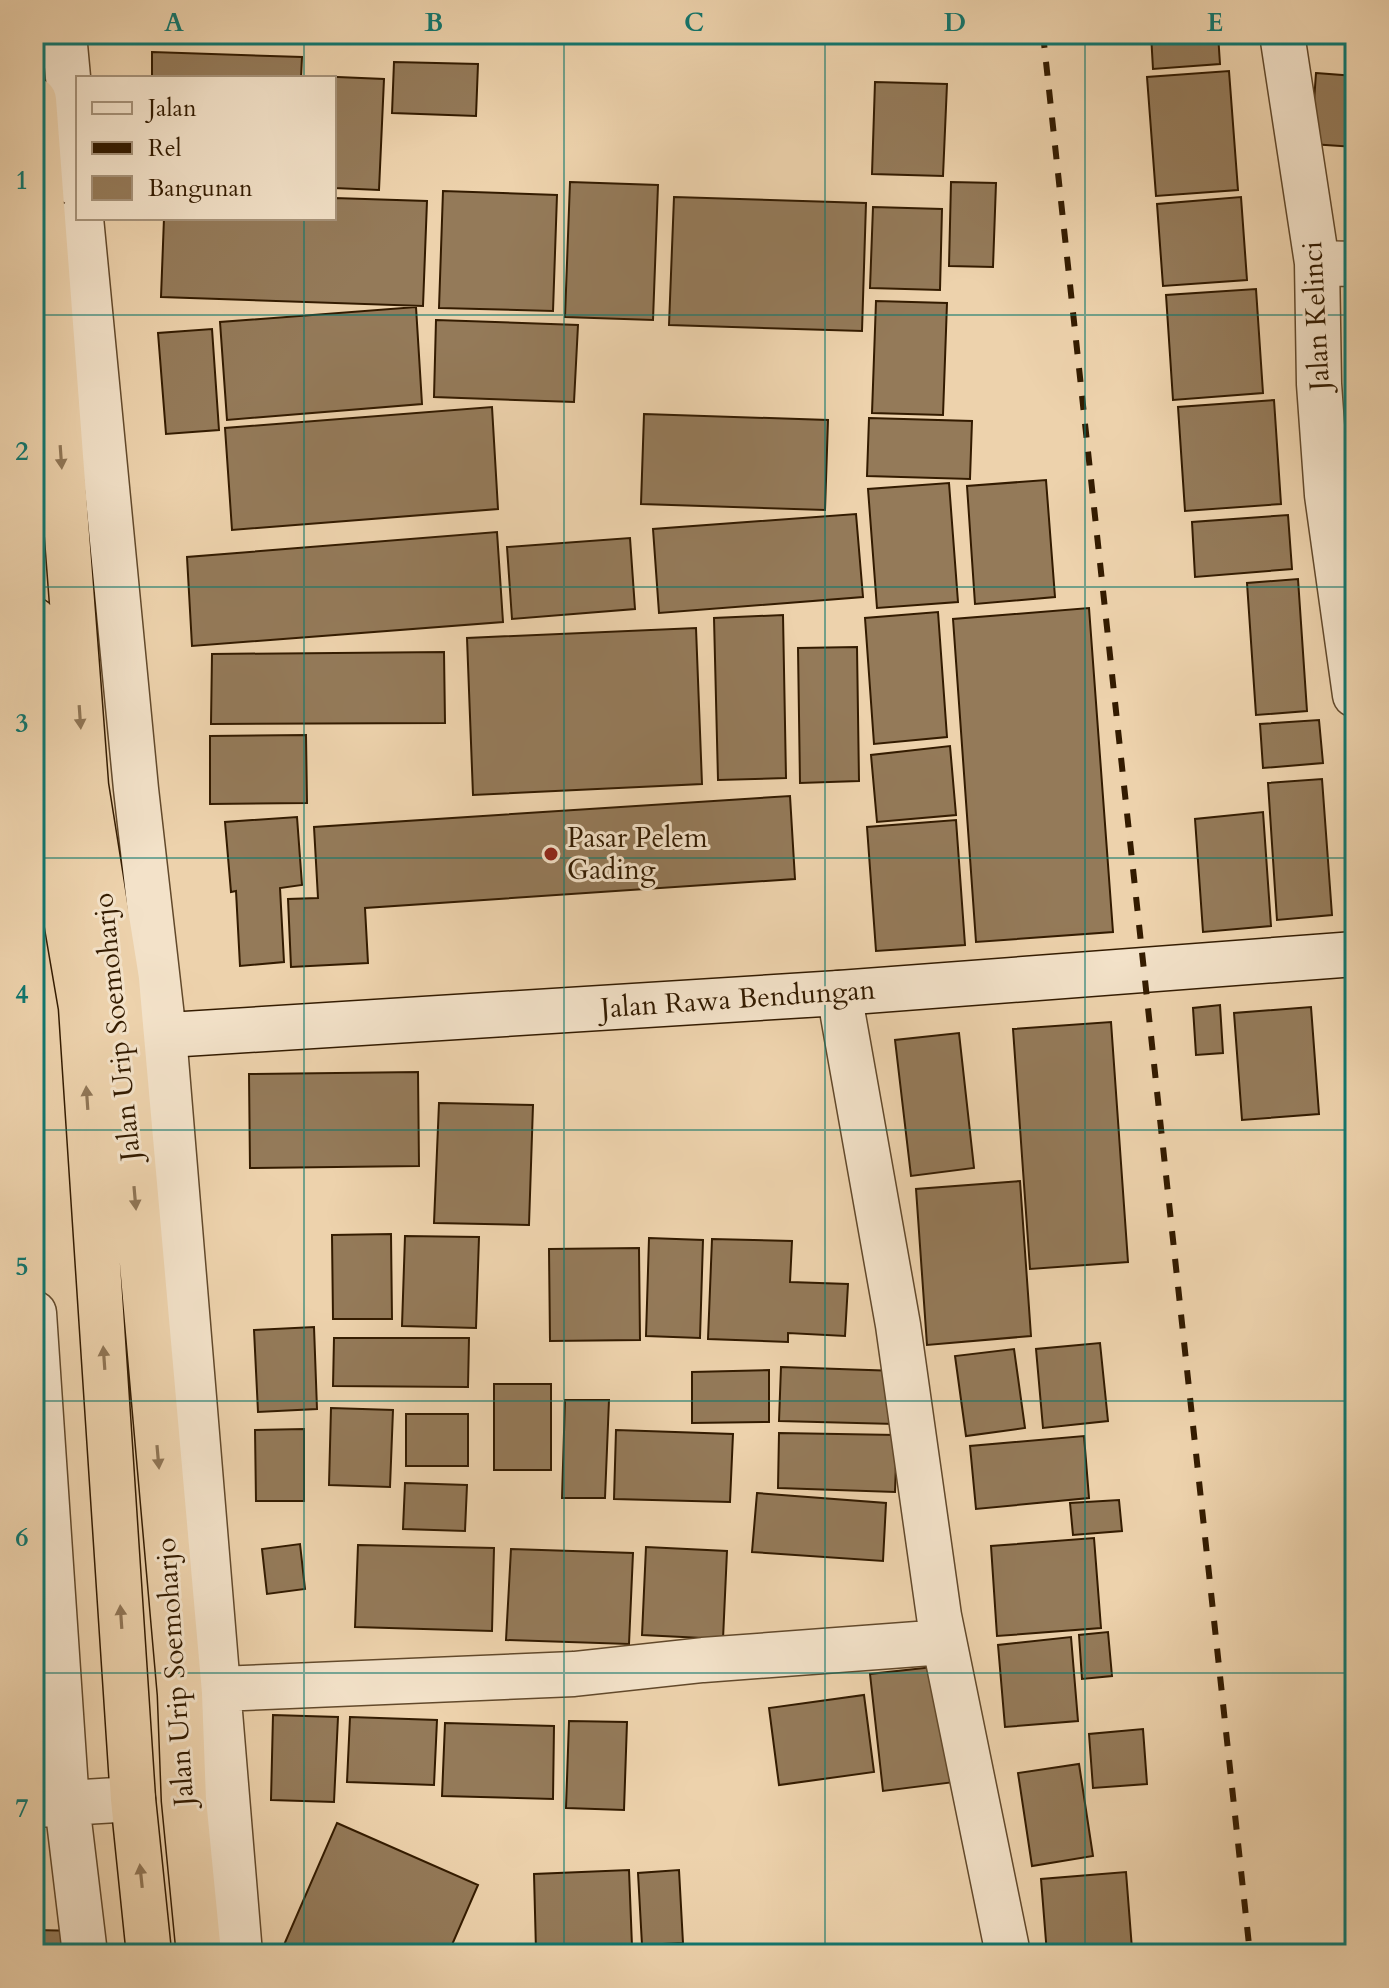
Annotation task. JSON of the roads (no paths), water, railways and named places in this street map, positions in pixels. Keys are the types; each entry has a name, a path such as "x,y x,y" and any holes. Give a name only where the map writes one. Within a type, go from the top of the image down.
{"highway":[{"name":"Jalan Urip Soemoharjo","path":"34,100 86,786 117,980 120,1038 199,1691 184,1800 199,1954"},
{"name":"Jalan Urip Soemoharjo","path":"34,620 48,814 81,1007 133,1799 149,1954"}],"street":[{"path":"64,34 76,163"},
{"name":"Jalan Kelinci","path":"1282,34 1336,264 1319,384 1341,494 1355,695"},
{"path":"81,220 136,789 164,1035 199,1691 240,1954"},
{"name":"Jalan Rawa Bendungan","path":"120,1038 839,993 1355,954"},
{"path":"839,993 898,1325 944,1642 1008,1954"},
{"path":"34,1313 51,1804 85,1954"},
{"path":"199,1691 574,1674 703,1660 944,1642"},
{"path":"51,1804 133,1799"}],"railway":[{"path":"1043,34 1250,1954"}],"place":[{"name":"Pasar Pelem Gading","path":"551,854"}]}
